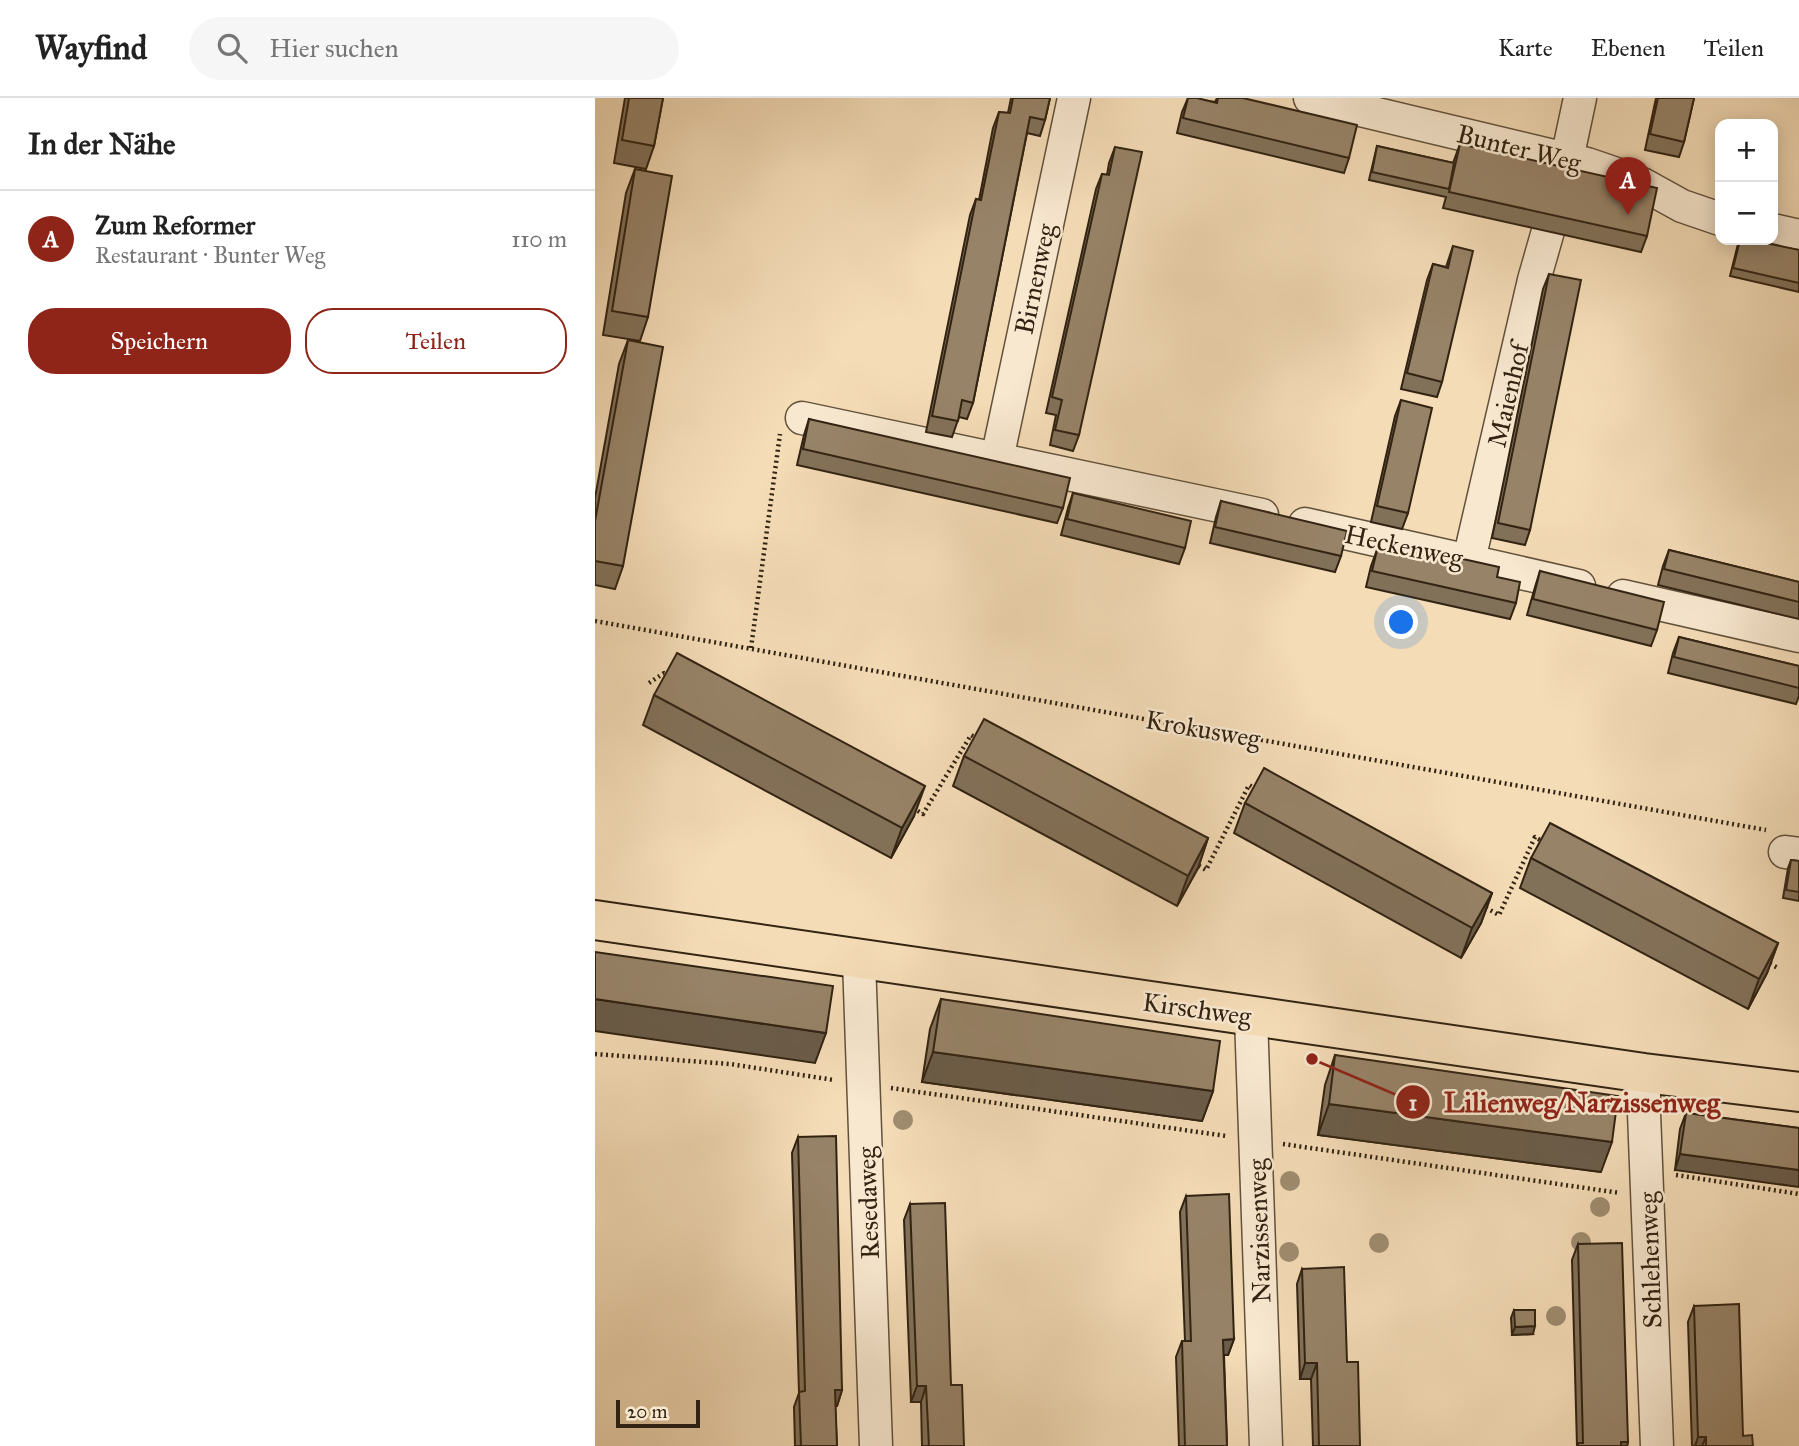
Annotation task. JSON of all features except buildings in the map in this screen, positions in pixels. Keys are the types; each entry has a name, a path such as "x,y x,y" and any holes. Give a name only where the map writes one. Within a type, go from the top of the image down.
{"main road":[{"name":"Kirschweg","path":"595,920 1251,1017 1644,1073 1799,1092"}],"street":[{"name":"Birnenweg","path":"997,459 1074,98"},
{"name":"Bunter Weg","path":"1310,98 1567,159 1625,177 1682,206 1715,217"},
{"path":"1567,159 1580,98"},
{"name":"Maienhof","path":"1469,560 1534,280 1548,231"},
{"path":"1778,231 1799,236"},
{"name":"Heckenweg","path":"802,418 1469,560 1799,636"},
{"name":"Resedaweg","path":"859,960 876,1446"},
{"name":"Narzissenweg","path":"1251,1017 1266,1446"},
{"name":"Schlehenweg","path":"1644,1073 1657,1446"}],"path":[{"path":"751,648 781,421 789,415 802,418"},
{"name":"Krokusweg","path":"595,621 1771,831 1792,853"},
{"path":"649,683 664,673 676,679"},
{"path":"911,807 923,814 971,735 982,741"},
{"path":"1182,857 1206,870 1249,785 1261,791"},
{"path":"1475,902 1499,915 1535,837 1547,844"},
{"path":"1754,955 1778,968"},
{"path":"595,1054 730,1064 1255,1141 1648,1184 1799,1194"}],"place":[{"name":"Zum Reformer","path":"1628,215"},
{"name":"Lilienweg/Narzissenweg","path":"1312,1059"}]}
